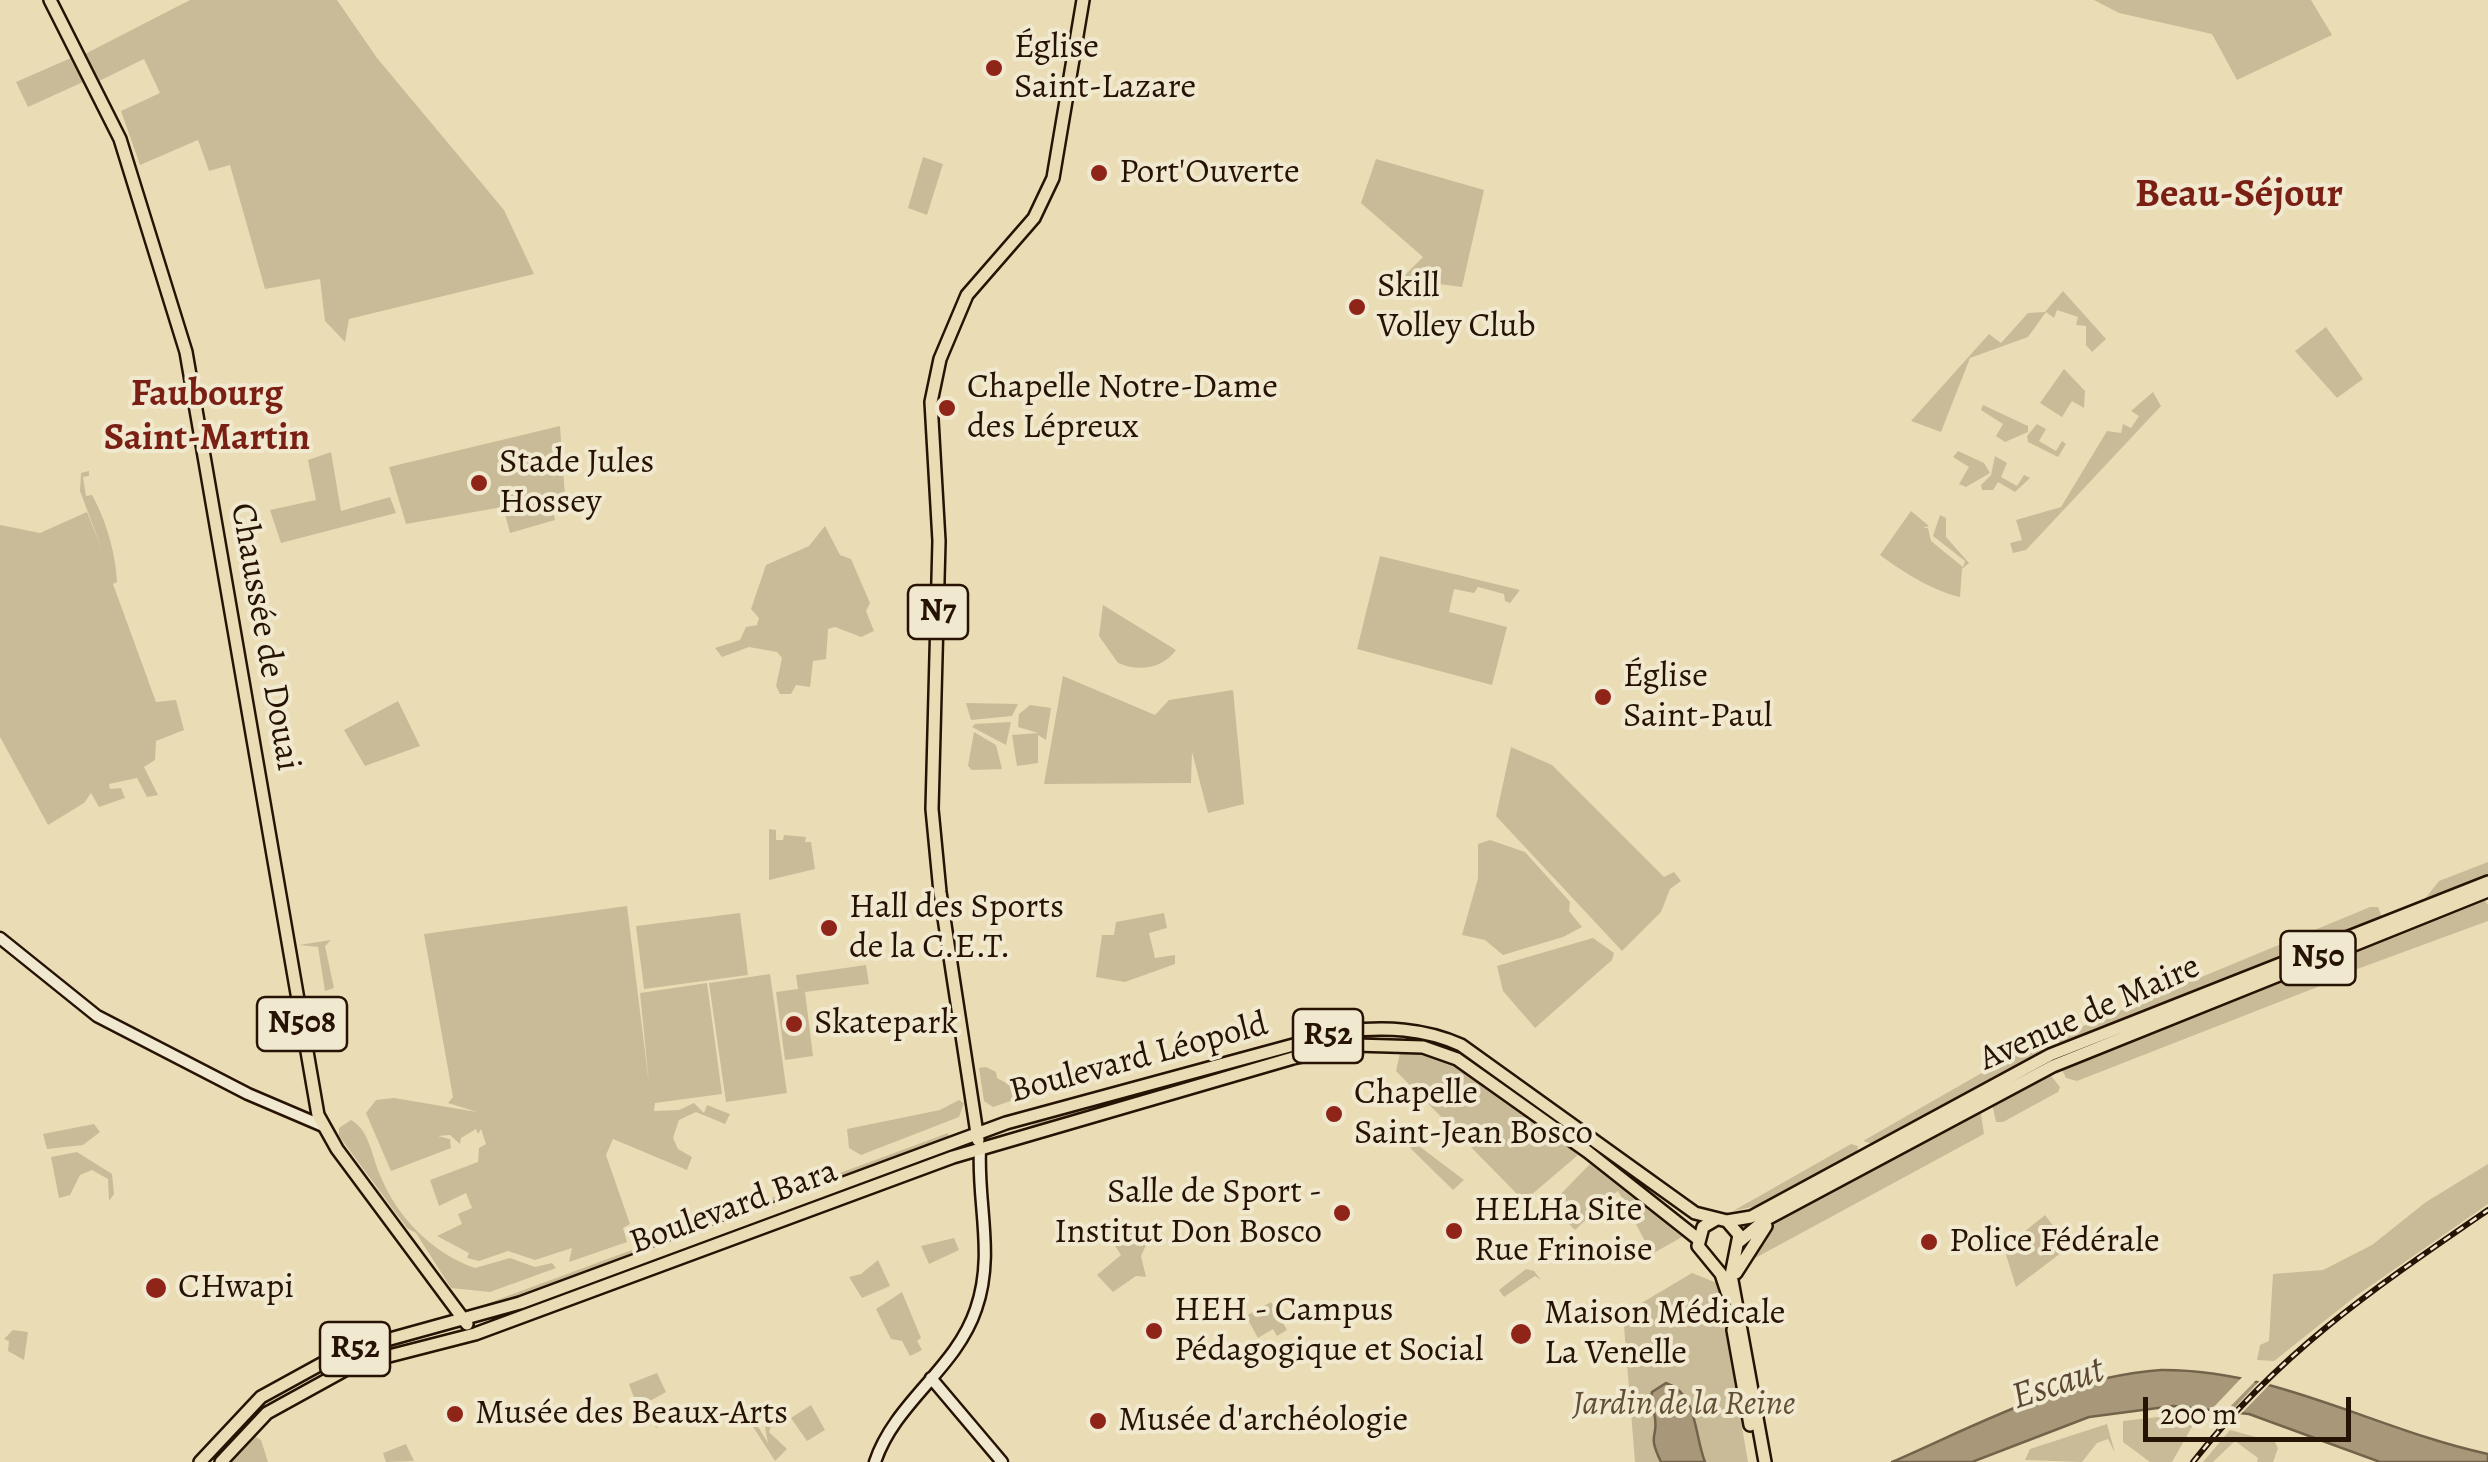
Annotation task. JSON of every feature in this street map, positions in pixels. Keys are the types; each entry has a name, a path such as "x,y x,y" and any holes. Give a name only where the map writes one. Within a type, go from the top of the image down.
{"main road":[{"name":"Chaussée de Douai","path":"50,0 120,139 186,352 323,1126"},
{"name":"N7","path":"978,1140 939,882 931,769 939,541 931,420 933,386 967,295 1034,218 1048,192 1057,164 1082,0"},
{"name":"Avenue de Maire","path":"1721,1220 1758,1212 2050,1055 2488,882"},
{"name":"Avenue de Maire","path":"1738,1247 1776,1216 2054,1066 2488,891"},
{"name":"Boulevard Léopold","path":"978,1140 1030,1118 1345,1031 1399,1028 1461,1045 1682,1203"},
{"name":"Boulevard Léopold","path":"978,1140 1318,1051 1390,1044 1440,1051 1478,1071 1698,1239"},
{"name":"N508","path":"323,1126 469,1327"},
{"name":"Boulevard Bara","path":"469,1327 508,1322 856,1192 898,1168 978,1140"},
{"name":"Boulevard Bara","path":"469,1327 520,1302 978,1140"},
{"path":"1682,1203 1714,1212 1758,1212"},
{"name":"R52","path":"1682,1203 1736,1229 1738,1247 1732,1283 1761,1462"},
{"path":"1732,1283 1746,1252 1776,1216"},
{"path":"1698,1239 1703,1226 1721,1220"},
{"name":"R52","path":"1698,1239 1700,1252 1713,1261 1726,1284 1761,1462"},
{"path":"1713,1261 1726,1261 1738,1247"},
{"name":"R52","path":"221,1462 267,1413 354,1365 469,1327"},
{"name":"R52","path":"200,1462 261,1397 308,1369 344,1352 469,1327"}],"street":[{"path":"0,938 97,1016 248,1094 323,1126"},
{"path":"875,1462 890,1425 917,1396 966,1329 980,1296 987,1238 978,1140"},
{"path":"930,1378 1002,1462"}],"green space":[{"path":"190,0 337,0 377,58 504,210 534,274 349,319 345,342 325,321 320,279 265,289 230,165 209,171 198,140 140,165 121,111 160,93 144,59 95,83 81,56"},
{"path":"2094,0 2311,0 2332,35 2237,80 2212,34 2119,13"},
{"path":"71,58 83,82 28,107 16,82"},
{"path":"923,157 943,164 927,215 908,208"},
{"path":"1376,159 1484,190 1462,287 1401,279 1423,257 1361,203"},
{"path":"2063,291 2106,339 2092,352 2086,345 2086,326 2076,325 2078,317 2057,310 2054,318 2046,312 2028,337 1970,358 1941,432 1911,421 1989,334 2001,343 2028,313 2045,312"},
{"path":"2326,327 2363,379 2337,398 2295,351"},
{"path":"2064,369 2085,391 2084,408 2072,401 2062,417 2040,403"},
{"path":"2153,392 2161,406 2026,550 2013,553 2010,543 2022,540 2016,520 2061,507 2107,431 2121,433 2123,424 2131,428 2139,416 2131,411"},
{"path":"1983,405 2028,426 2028,432 2005,442 1996,436 2003,424 1981,410"},
{"path":"2037,424 2046,429 2039,441 2056,451 2062,441 2066,444 2058,457 2028,442 2027,436"},
{"name":"Stade Jules Hossey","path":"560,426 565,496 406,524 389,467"},
{"path":"1958,451 1984,463 1990,473 1966,487 1959,484 1969,467 1953,457"},
{"path":"331,452 341,511 390,497 396,513 281,543 270,510 316,500 308,460"},
{"path":"1995,456 2007,463 2001,477 2017,486 2024,475 2030,478 2015,492 1998,482 1993,490 1982,490 1981,485 1991,475"},
{"path":"89,471 89,476 83,477 86,496 92,495 106,526 116,571 117,582 113,584 156,702 176,700 184,730 156,741 155,760 144,767 158,795 147,797 137,778 109,784 110,789 121,788 125,798 99,807 91,793 84,803 48,825 0,737 0,525 40,533 87,512 103,552 80,491 81,473"},
{"path":"550,500 555,520 510,533 504,510"},
{"path":"1911,511 1929,526 1923,528 1928,528 1931,541 1963,567 1965,561 1933,536 1940,515 1946,518 1946,537 1969,563 1962,569 1960,597 1920,581 1880,555"},
{"path":"825,526 840,555 851,559 870,603 866,611 874,631 861,637 835,627 828,629 826,659 813,661 810,687 796,685 791,694 780,694 776,686 782,658 777,652 749,647 722,657 715,648 740,640 746,627 757,625 759,618 751,609 766,565 809,546"},
{"path":"1380,556 1520,590 1510,603 1505,601 1504,594 1478,587 1474,593 1454,589 1449,612 1507,627 1492,685 1357,649"},
{"path":"1103,605 1176,650 1150,667 1118,663 1099,636"},
{"path":"1063,676 1155,715 1169,700 1233,690 1244,804 1208,813 1192,752 1191,783 1044,784"},
{"path":"398,701 420,746 365,766 344,730"},
{"path":"966,703 1018,704 1012,716 971,720"},
{"path":"1030,705 1051,708 1046,740 1038,735 1038,763 1017,766 1012,735 1038,733 1018,727 1019,714"},
{"path":"1011,722 1006,745 972,727 975,724"},
{"path":"974,732 996,745 1002,769 972,770 968,766"},
{"path":"1511,747 1552,765 1664,877 1674,872 1681,881 1670,889 1661,912 1622,951 1496,816"},
{"path":"769,829 776,830 776,840 783,840 784,835 806,837 805,842 811,842 815,869 769,880"},
{"path":"1490,840 1525,852 1570,902 1569,911 1582,927 1563,937 1503,955 1485,940 1462,935 1478,878 1478,844"},
{"path":"2488,862 2488,876 2424,900 2439,881"},
{"path":"2483,898 2488,905 2488,921 2330,979 2325,962"},
{"path":"627,906 649,1084 640,993 707,983 722,1094 655,1103 654,1111 679,1110 694,1103 704,1113 707,1105 730,1114 725,1124 696,1112 679,1120 673,1138 678,1149 692,1157 687,1170 613,1139 606,1155 630,1224 623,1228 627,1242 569,1262 572,1248 535,1260 508,1251 479,1261 467,1258 469,1253 437,1236 462,1224 458,1214 472,1208 466,1193 439,1206 430,1180 478,1162 479,1148 486,1144 481,1129 478,1134 476,1129 461,1138 460,1144 450,1135 438,1136 450,1139 451,1148 391,1171 366,1113 376,1100 394,1098 477,1112 448,1103 453,1097 424,934"},
{"path":"2370,907 2378,907 2382,917 2061,1046 2057,1037"},
{"path":"740,913 748,975 644,989 636,926"},
{"path":"1164,913 1167,928 1149,933 1155,958 1175,955 1175,964 1125,982 1096,977 1102,935 1114,935 1116,922"},
{"path":"1593,938 1614,953 1612,960 1535,1028 1503,991 1497,966"},
{"path":"331,940 325,946 334,988 325,991 318,947 299,945"},
{"name":"Skatepark","path":"866,965 869,984 805,992 813,1056 785,1060 776,992 798,989 796,975"},
{"path":"2315,965 2320,986 2077,1081 2066,1078 2062,1070"},
{"path":"770,974 787,1093 726,1102 709,983"},
{"path":"1374,1031 1431,1035 1468,1050 1693,1217 1460,1049 1425,1037 1343,1037 1047,1121 1339,1040 1419,1041 1465,1055 1692,1223 1466,1060 1421,1043 1338,1044 1009,1136 1059,1112 1334,1035"},
{"path":"2034,1043 2043,1045 2042,1054 1876,1145 1863,1141"},
{"path":"1401,1049 1450,1064 1473,1076 1517,1105 1578,1155 1524,1201 1396,1071"},
{"path":"979,1068 996,1072 997,1078 1028,1095 993,1107 984,1101"},
{"path":"2048,1072 2060,1087 2058,1092 2003,1122 1996,1122 1992,1103"},
{"path":"959,1100 964,1103 959,1117 861,1155 849,1148 847,1129 940,1110"},
{"path":"1976,1111 1981,1114 1984,1134 1746,1263 1775,1220"},
{"path":"351,1120 366,1137 396,1205 418,1232 444,1253 475,1268 510,1258 535,1267 552,1263 556,1268 490,1292 451,1288 416,1233 407,1228 339,1136 339,1128"},
{"path":"94,1124 100,1132 83,1145 47,1149 43,1134"},
{"path":"948,1133 949,1137 942,1140 488,1307 486,1304"},
{"path":"1403,1134 1464,1180 1453,1190 1401,1139"},
{"path":"1851,1144 1858,1146 1856,1157 1766,1204 1733,1211"},
{"path":"77,1152 112,1174 114,1194 109,1201 108,1179 92,1170 80,1175 70,1195 59,1198 51,1157"},
{"path":"1590,1164 1682,1237 1652,1254 1618,1191 1607,1199 1610,1205 1592,1214 1575,1230 1550,1205"},
{"path":"2488,1164 2488,1204 2356,1296 2274,1361 2257,1360 2260,1345 2269,1341 2273,1274 2323,1270 2372,1245 2426,1202"},
{"path":"2045,1215 2069,1247 2016,1287 2004,1248"},
{"path":"1139,1229 1147,1243 1141,1256 1146,1277 1136,1276 1113,1292 1097,1275 1121,1255 1112,1241"},
{"path":"954,1238 959,1250 929,1264 921,1246"},
{"path":"878,1260 890,1286 862,1298 849,1277 861,1274"},
{"path":"1526,1269 1534,1271 1541,1280 1535,1276 1504,1297 1499,1290"},
{"name":"Jardin de la Reine","path":"1692,1273 1717,1283 1748,1462 1635,1462 1623,1314"},
{"path":"902,1292 921,1338 917,1341 922,1350 910,1356 902,1341 891,1339 876,1309"},
{"path":"1271,1302 1287,1330 1277,1336 1273,1329 1258,1338 1246,1316"},
{"path":"13,1330 28,1332 24,1360 8,1351 9,1341 4,1339"},
{"path":"448,1330 359,1357 266,1404 347,1361 281,1391 341,1357"},
{"path":"657,1373 666,1392 648,1402 665,1423 656,1428 643,1398 634,1398 629,1384"},
{"path":"811,1405 825,1430 807,1441 791,1418"},
{"path":"765,1406 767,1415 757,1425 768,1443 765,1427 773,1420 769,1432 787,1449 775,1461 746,1416"},
{"path":"2181,1418 2193,1425 2172,1462 2150,1462 2123,1442 2123,1421"},
{"path":"2107,1424 2115,1453 2108,1439 2097,1443 2082,1462 2025,1460 2030,1449"},
{"path":"2230,1430 2275,1442 2278,1448 2273,1462 2257,1462 2258,1458 2235,1441 2213,1462 2203,1462"},
{"path":"254,1436 261,1440 268,1462 225,1462"},
{"path":"406,1444 414,1461 386,1462 383,1453"}],"shaded area":[{"path":"2161,1370 2204,1372 2286,1390 2488,1454 2488,1462 2380,1462 2249,1414 2173,1406 2089,1417 1972,1462 1892,1462 2056,1392 2125,1374"},
{"path":"1666,1383 1676,1388 1690,1406 1705,1462 1661,1462 1654,1441 1656,1425 1651,1396"}],"pier":[{"path":"2247,1372 2261,1375 2223,1414 2209,1412"},
{"path":"2264,1376 2275,1379 2238,1417 2228,1415"}],"railway":[{"path":"2193,1462 2260,1387 2330,1324 2488,1210"}],"place":[{"name":"Église Saint-Lazare","path":"994,68"},
{"name":"Port'Ouverte","path":"1099,173"},
{"name":"Skill Volley Club","path":"1357,307"},
{"name":"Chapelle Notre-Dame des Lépreux","path":"947,408"},
{"name":"Stade Jules Hossey","path":"479,483"},
{"name":"Église Saint-Paul","path":"1603,697"},
{"name":"Hall des Sports de la C.E.T.","path":"829,928"},
{"name":"Skatepark","path":"794,1024"},
{"name":"Chapelle Saint-Jean Bosco","path":"1334,1114"},
{"name":"Salle de Sport - Institut Don Bosco","path":"1342,1213"},
{"name":"HELHa Site Rue Frinoise","path":"1454,1231"},
{"name":"Police Fédérale","path":"1929,1242"},
{"name":"CHwapi","path":"156,1288"},
{"name":"HEH - Campus Pédagogique et Social","path":"1154,1331"},
{"name":"Maison Médicale La Venelle","path":"1521,1334"},
{"name":"Musée des Beaux-Arts","path":"455,1414"},
{"name":"Musée d'archéologie","path":"1098,1421"}],"district":[{"name":"Beau-Séjour","path":"2239,196"},
{"name":"Faubourg Saint-Martin","path":"207,418"}],"water label":[{"name":"Escaut","path":"2058,1385"}]}
